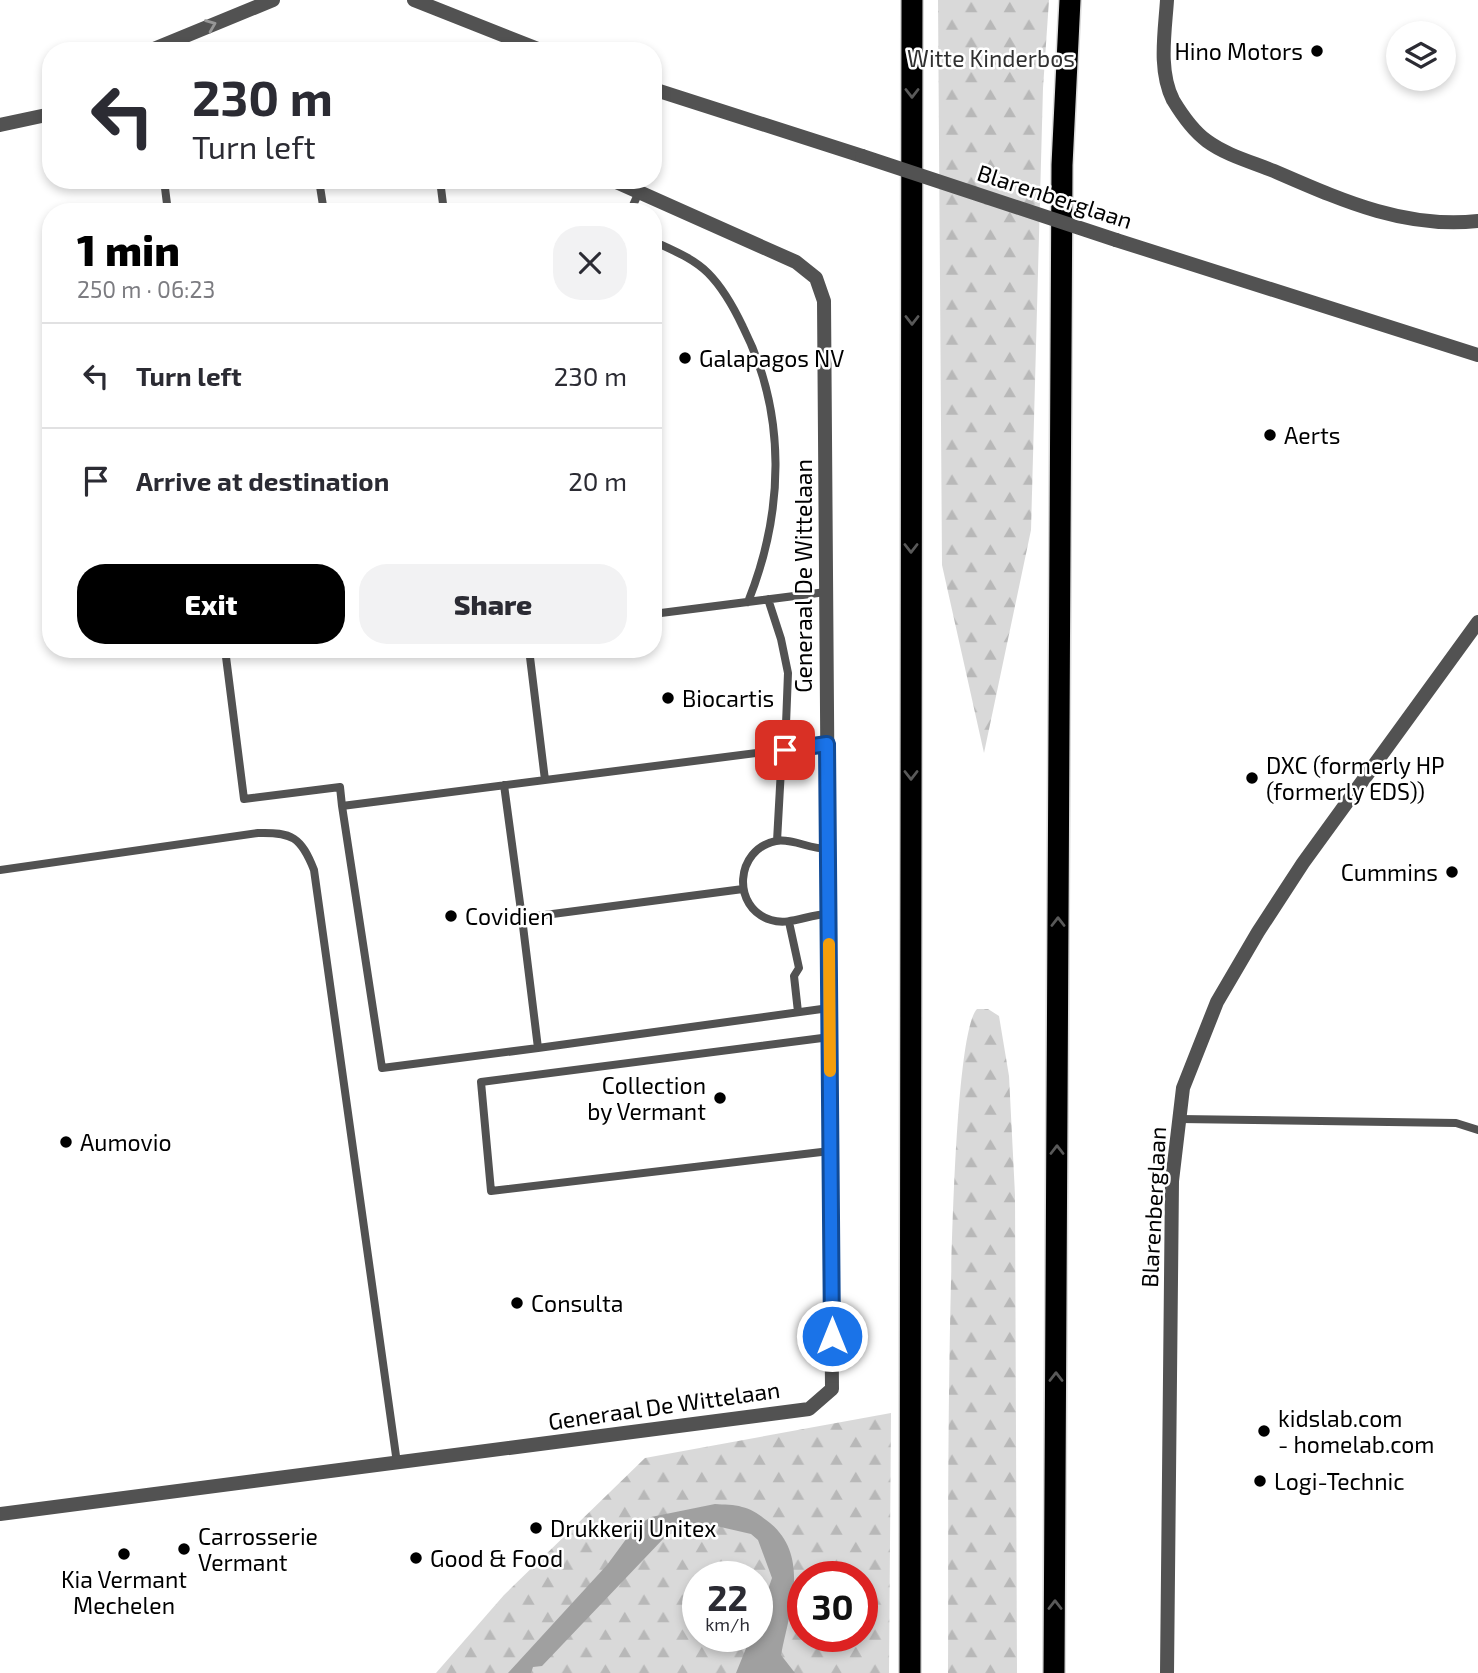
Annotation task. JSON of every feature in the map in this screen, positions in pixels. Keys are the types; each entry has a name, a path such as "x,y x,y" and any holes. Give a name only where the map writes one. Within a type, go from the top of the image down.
{"highway":[{"path":"910,1673 912,0"},
{"path":"1054,1673 1062,165 1069,0"}],"street":[{"path":"171,42 273,0"},
{"path":"414,0 520,42"},
{"path":"1167,0 1165,75 1172,97 1184,117 1208,141 1347,202 1396,218 1427,223 1478,221"},
{"name":"Blarenberglaan","path":"662,92 1478,355"},
{"path":"0,125 42,116"},
{"name":"Generaal De Wittelaan","path":"0,1514 809,1409 832,1388 824,301 816,278 796,262 632,189"},
{"name":"Blarenberglaan","path":"1444,344 1478,346"},
{"name":"Blarenberglaan","path":"1167,1673 1172,1181 1184,1088 1198,1045 1217,1002 1258,932 1303,863 1478,622"}],"lane":[{"path":"634,203 639,192"},
{"path":"662,245 687,257 708,272 724,293 749,338 766,386 775,439 776,495 767,549 748,602"},
{"path":"662,613 826,592"},
{"path":"768,599 781,639 788,673 785,750"},
{"path":"226,658 244,799 340,787 382,1068 829,1008"},
{"path":"529,658 545,780"},
{"path":"342,806 827,744"},
{"path":"778,841 781,769"},
{"path":"504,785 538,1048"},
{"path":"0,870 258,833 280,832 296,838 308,853 314,870 397,1463"},
{"path":"828,849 808,849 799,844 778,841 758,849 745,867 743,889 751,908 768,920 789,922 808,914 829,914"},
{"path":"522,918 743,889"},
{"path":"789,922 799,968 794,976 798,1012"},
{"path":"830,1037 481,1082 491,1191 831,1150"},
{"path":"1180,1119 1456,1123 1478,1130"}],"green space":[{"name":"Witte Kinderbos","path":"938,0 1049,0 1043,88 1031,530 984,753 942,565"},
{"path":"977,1009 988,1009 999,1016 1009,1076 1015,1195 1017,1673 948,1673 953,1212 958,1116 966,1044"},
{"path":"891,1413 889,1673 436,1673 504,1595 645,1458"}],"shaded area":[{"path":"715,1504 739,1506 770,1523 783,1537 792,1561 787,1561 787,1627 781,1655 795,1673 736,1673 745,1652 773,1652 773,1561 766,1561 758,1540 751,1534 712,1525 681,1528 664,1538 542,1666 533,1667 531,1673 508,1673 607,1565 635,1527 651,1517"}],"slow traffic":[{"path":"829,944 830,1071"}],"place":[{"name":"Hino Motors","path":"1317,51"},
{"name":"Galapagos NV","path":"685,358"},
{"name":"Aerts","path":"1270,435"},
{"name":"Biocartis","path":"668,698"},
{"name":"DXC (formerly HP (formerly EDS))","path":"1252,778"},
{"name":"Cummins","path":"1452,872"},
{"name":"Covidien","path":"451,916"},
{"name":"Collection by Vermant","path":"720,1098"},
{"name":"Aumovio","path":"66,1142"},
{"name":"Consulta","path":"517,1303"},
{"name":"kidslab.com - homelab.com","path":"1264,1431"},
{"name":"Logi-Technic","path":"1260,1481"},
{"name":"Drukkerij Unitex","path":"536,1528"},
{"name":"Carrosserie Vermant","path":"184,1549"},
{"name":"Kia Vermant Mechelen","path":"124,1554"},
{"name":"Good & Food","path":"416,1558"}],"route":[{"path":"785,750 827,744 832,1336"}]}
